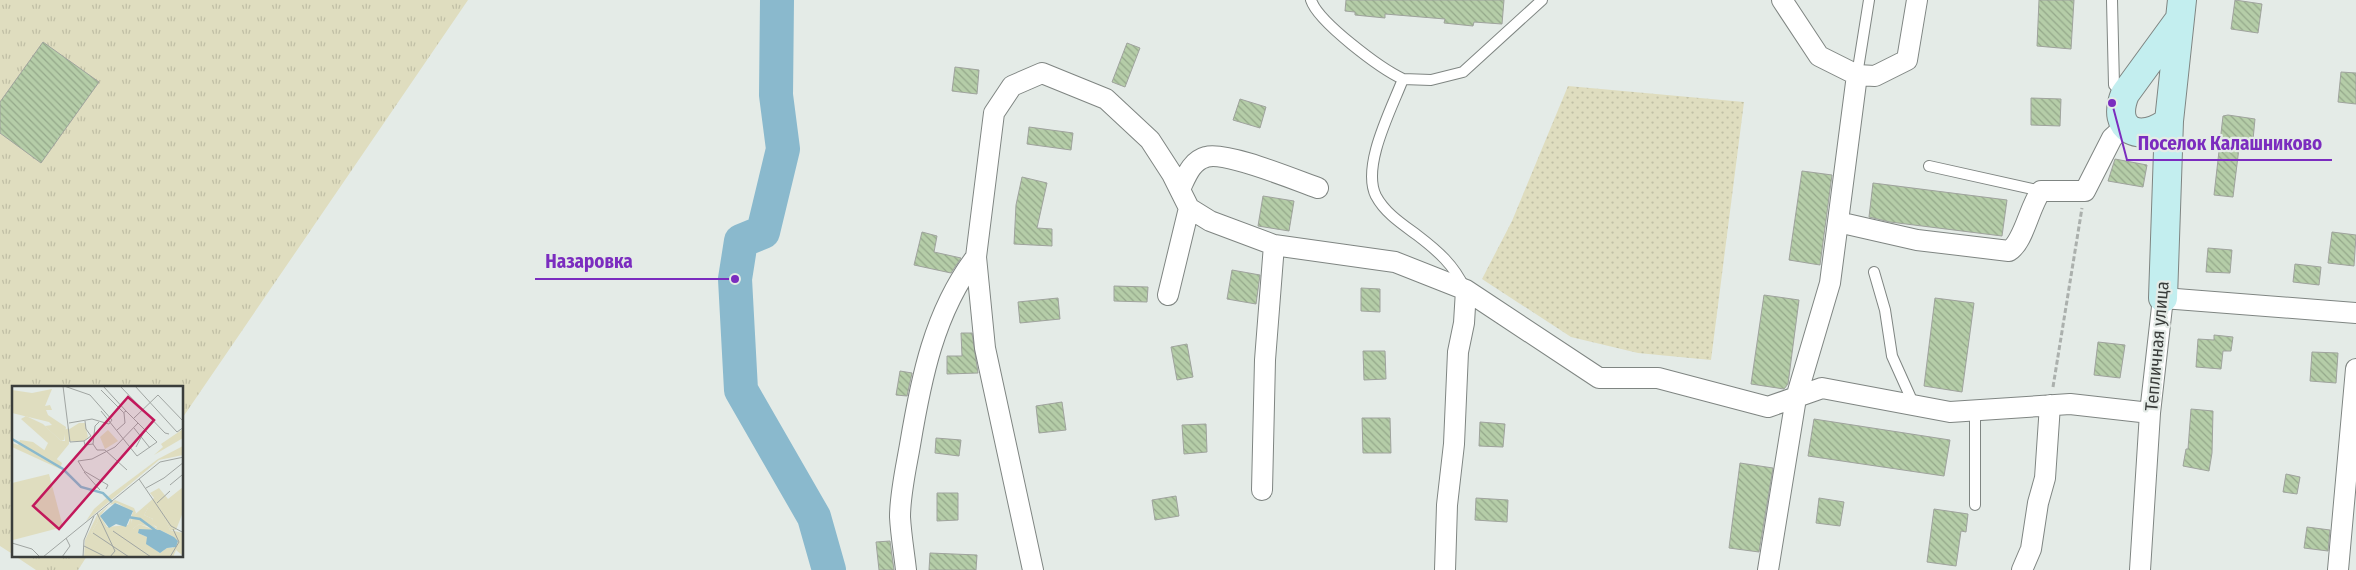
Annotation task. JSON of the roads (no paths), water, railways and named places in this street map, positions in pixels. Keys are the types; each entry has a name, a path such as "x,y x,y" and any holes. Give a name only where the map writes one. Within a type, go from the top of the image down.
{"street":[{"path":"1782,0 1819,56 1857,75 1876,76 1907,60 1917,0"},
{"name":"Тепличная улица","path":"2125,126 2119,108 2125,94 2181,10"},
{"name":"Тепличная улица","path":"2138,568 2150,413 2163,298 2169,121 2181,10"},
{"path":"1033,570 985,348 976,257 994,113 1012,86 1042,73 1106,99 1150,140 1180,189 1189,208 1210,220 1274,245 1395,262 1466,290 1599,378 1658,378 1768,407 1822,388 1950,412 2070,404 2150,413"},
{"path":"1768,570 1796,398 1830,283 1857,75"},
{"path":"1838,222 1916,240 2009,251 2017,242 2035,199 2041,191 2085,191 2112,138 2125,126 2130,131 2146,134 2159,130 2169,121"},
{"path":"1180,189 1192,165 1205,157 1224,156 1318,188"},
{"path":"1168,295 1189,208"},
{"path":"1262,490 1265,360 1274,245"},
{"path":"906,570 900,516 906,465 921,381 937,328 966,270 976,257"},
{"path":"1445,570 1447,505 1454,444 1458,352 1464,323 1466,290"},
{"path":"2163,298 2356,312"},
{"path":"2338,570 2356,369"},
{"path":"2022,570 2032,550 2038,503 2045,478 2050,405"}],"lane":[{"path":"1311,0 1341,36 1386,71 1403,79 1431,80 1463,72 1542,0"},
{"path":"1857,75 1869,0"},
{"path":"2112,0 2114,85 2125,94"},
{"path":"1403,79 1377,146 1371,173 1376,195 1391,216 1438,251 1457,270 1466,290"},
{"path":"1929,166 2041,191"},
{"path":"1874,272 1885,310 1892,356 1915,406"},
{"path":"1974,505 1975,410"}],"waterway":[{"path":"777,0 776,95 783,149 763,232 741,241 735,279 741,390 814,517 829,570"}],"place":[{"name":"Поселок Калашниково","path":"2112,103"},
{"name":"Назаровка","path":"735,279"}]}
